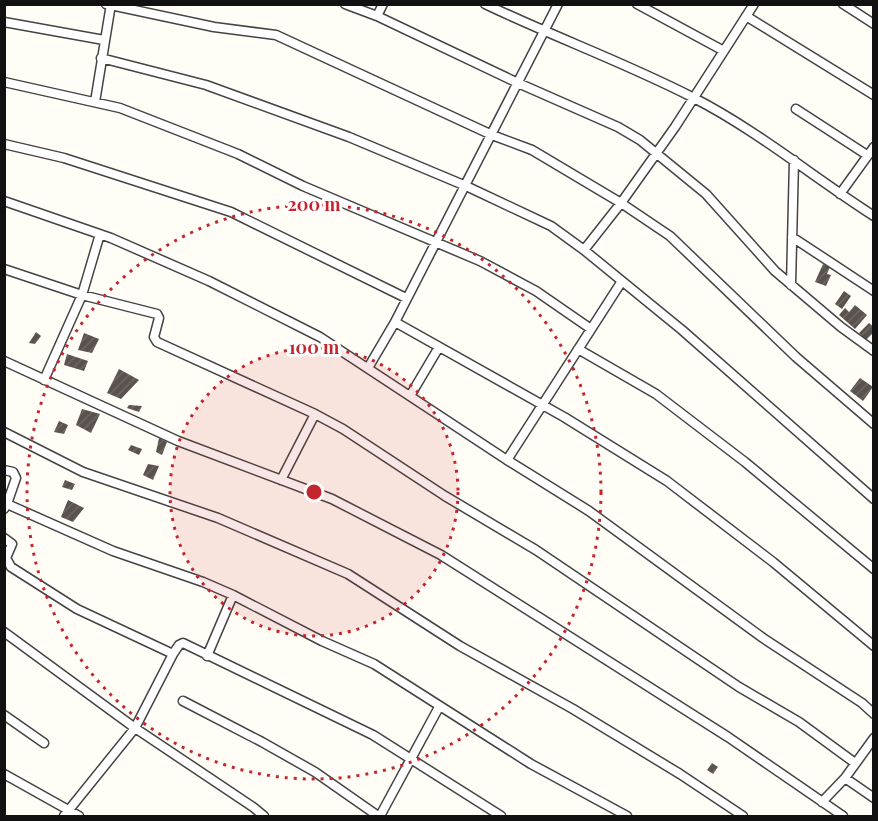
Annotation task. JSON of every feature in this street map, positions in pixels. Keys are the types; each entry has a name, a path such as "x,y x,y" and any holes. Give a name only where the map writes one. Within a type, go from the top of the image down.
{"street":[{"path":"345,4 377,16 518,83 618,127 657,152 706,194 775,271 873,351"},
{"path":"377,16 383,4"},
{"path":"485,4 544,32 619,62 694,98 757,134 873,216"},
{"path":"368,368 395,322 466,186 558,4"},
{"path":"637,4 724,51"},
{"path":"584,250 657,152 754,4"},
{"path":"843,4 873,24"},
{"path":"95,102 109,5 214,27 276,36 492,135 531,150 621,203 670,237 796,357 873,424"},
{"path":"746,16 873,95"},
{"path":"4,22 104,40"},
{"path":"101,58 206,85 349,137 466,186 551,226 682,330 763,399 873,499"},
{"path":"4,82 120,108 238,154 303,186 480,261 536,291 591,329"},
{"path":"796,109 867,155"},
{"path":"4,144 64,158 231,212 406,298"},
{"path":"840,194 873,147"},
{"path":"791,285 794,160"},
{"path":"4,201 100,234 209,281 320,337 589,511 763,638 862,703 873,714"},
{"path":"45,380 82,295 100,234"},
{"path":"792,237 873,291"},
{"path":"4,269 82,295 157,314 159,318 154,337 157,342 343,429 445,496 536,550 739,687 799,722 855,763"},
{"path":"507,460 622,281"},
{"path":"395,322 542,405 667,480 773,562 873,646"},
{"path":"411,396 439,347"},
{"path":"578,349 656,394 745,462 873,569"},
{"path":"4,361 178,441 332,499 441,555 728,737 843,816"},
{"path":"281,480 315,414"},
{"path":"4,432 83,472 218,518 348,574 460,646 573,709 651,756 743,816"},
{"path":"4,470 13,472 16,478 6,506 113,551 234,595 374,664 531,764 627,816"},
{"path":"4,538 12,544 6,558 11,567 77,609 173,654"},
{"path":"207,656 234,595"},
{"path":"4,632 135,728 264,816"},
{"path":"66,813 135,728 173,654 183,643 373,735 501,816"},
{"path":"183,701 315,772 379,816 439,707"},
{"path":"4,715 44,743"},
{"path":"822,802 845,778 873,738"},
{"path":"4,774 66,813 79,816"},
{"path":"845,778 873,798"}],"building":[{"path":"823,264 830,267 827,274 831,275 826,286 815,282"},
{"path":"844,291 851,296 842,309 835,304"},
{"path":"855,305 867,315 855,329 839,315 845,308 849,312"},
{"path":"869,323 874,327 874,332 866,340 859,333"},
{"path":"36,332 41,336 35,344 29,343"},
{"path":"84,333 99,339 92,353 78,350"},
{"path":"67,354 88,361 84,371 64,365"},
{"path":"119,369 139,380 121,399 107,393"},
{"path":"860,378 873,387 863,401 850,391"},
{"path":"129,405 142,406 139,412 127,408"},
{"path":"82,409 100,414 91,433 76,425"},
{"path":"59,421 68,425 64,434 54,432"},
{"path":"159,438 167,442 162,455 156,452"},
{"path":"131,445 142,449 139,455 128,450"},
{"path":"148,464 159,466 153,480 143,475"},
{"path":"65,480 75,484 72,490 62,487"},
{"path":"68,500 84,508 73,522 61,517"},
{"path":"712,763 718,767 713,774 707,770"}]}
